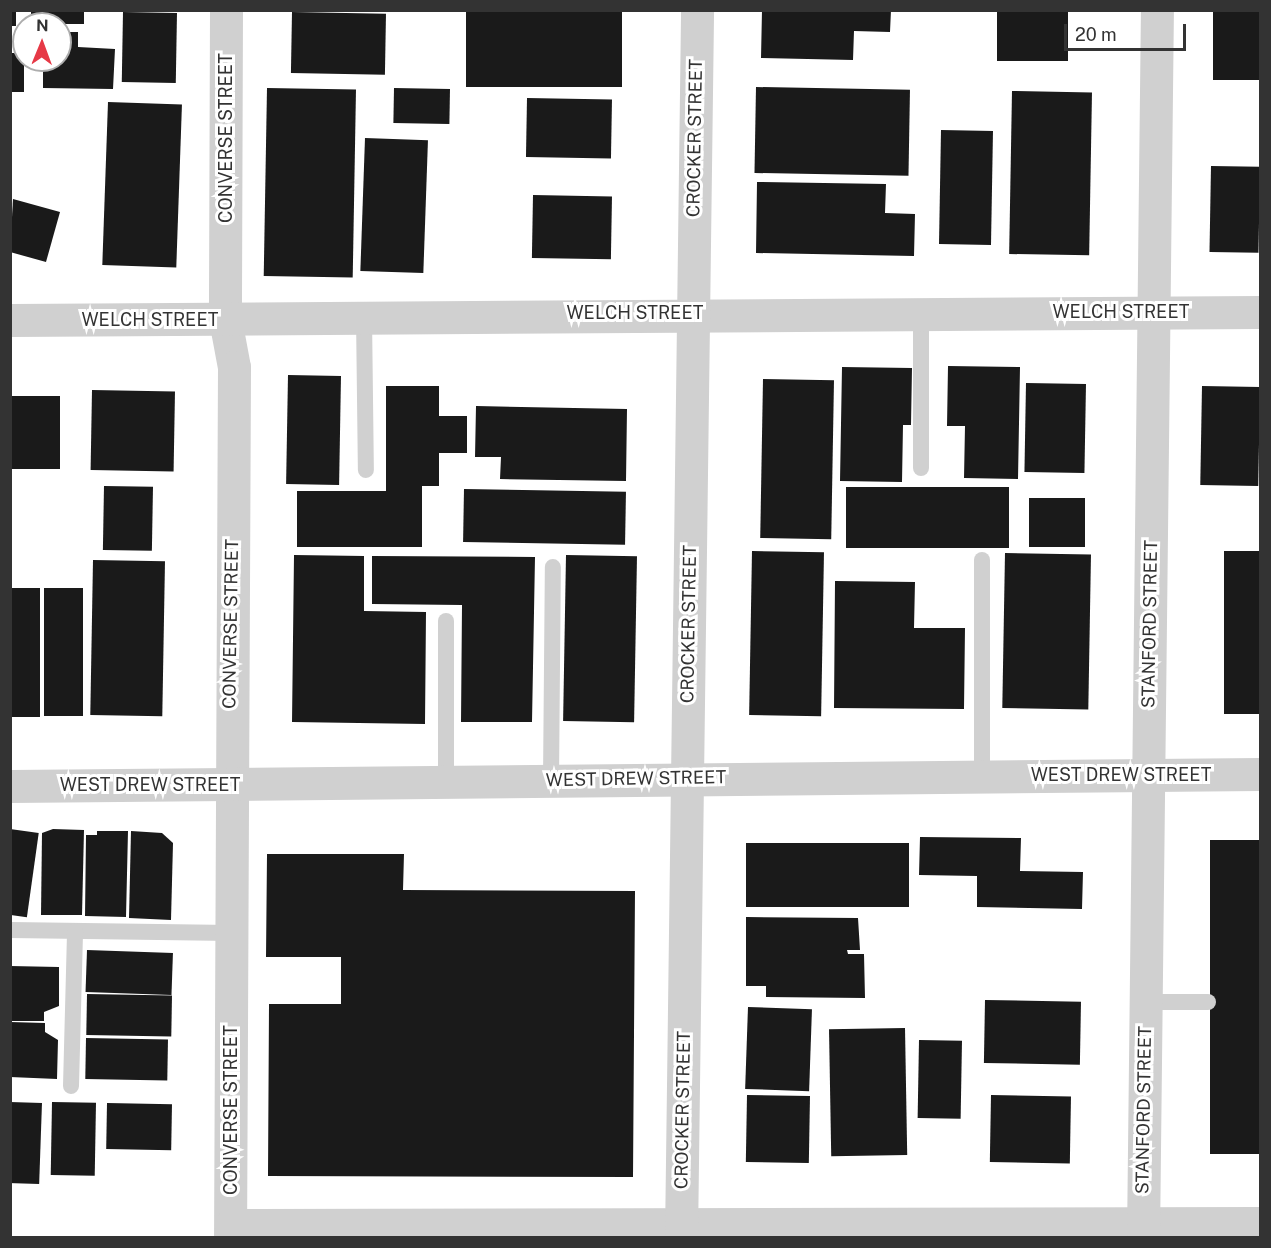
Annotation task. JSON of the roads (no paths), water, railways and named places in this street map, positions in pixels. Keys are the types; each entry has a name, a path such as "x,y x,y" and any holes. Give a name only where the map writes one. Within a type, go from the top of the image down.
{"street":[{"name":"CONVERSE STREET","path":"226,10 225,319 234,366 230,785 232,933 230,1231"},
{"name":"CROCKER STREET","path":"681,1231 697,10"},
{"name":"STANFORD STREET","path":"1143,1231 1157,10"},
{"name":"WELCH STREET","path":"10,320 693,313 1260,312"},
{"name":"WEST DREW STREET","path":"10,786 1260,774"},
{"path":"230,1231 1143,1231 1260,1223"}],"lane":[{"path":"921,312 921,468"},
{"path":"364,316 366,470"},
{"path":"982,560 982,775"},
{"path":"551,780 553,567"},
{"path":"446,621 446,781"},
{"path":"10,930 232,933"},
{"path":"71,1086 75,931"},
{"path":"1146,1002 1208,1002"}]}
